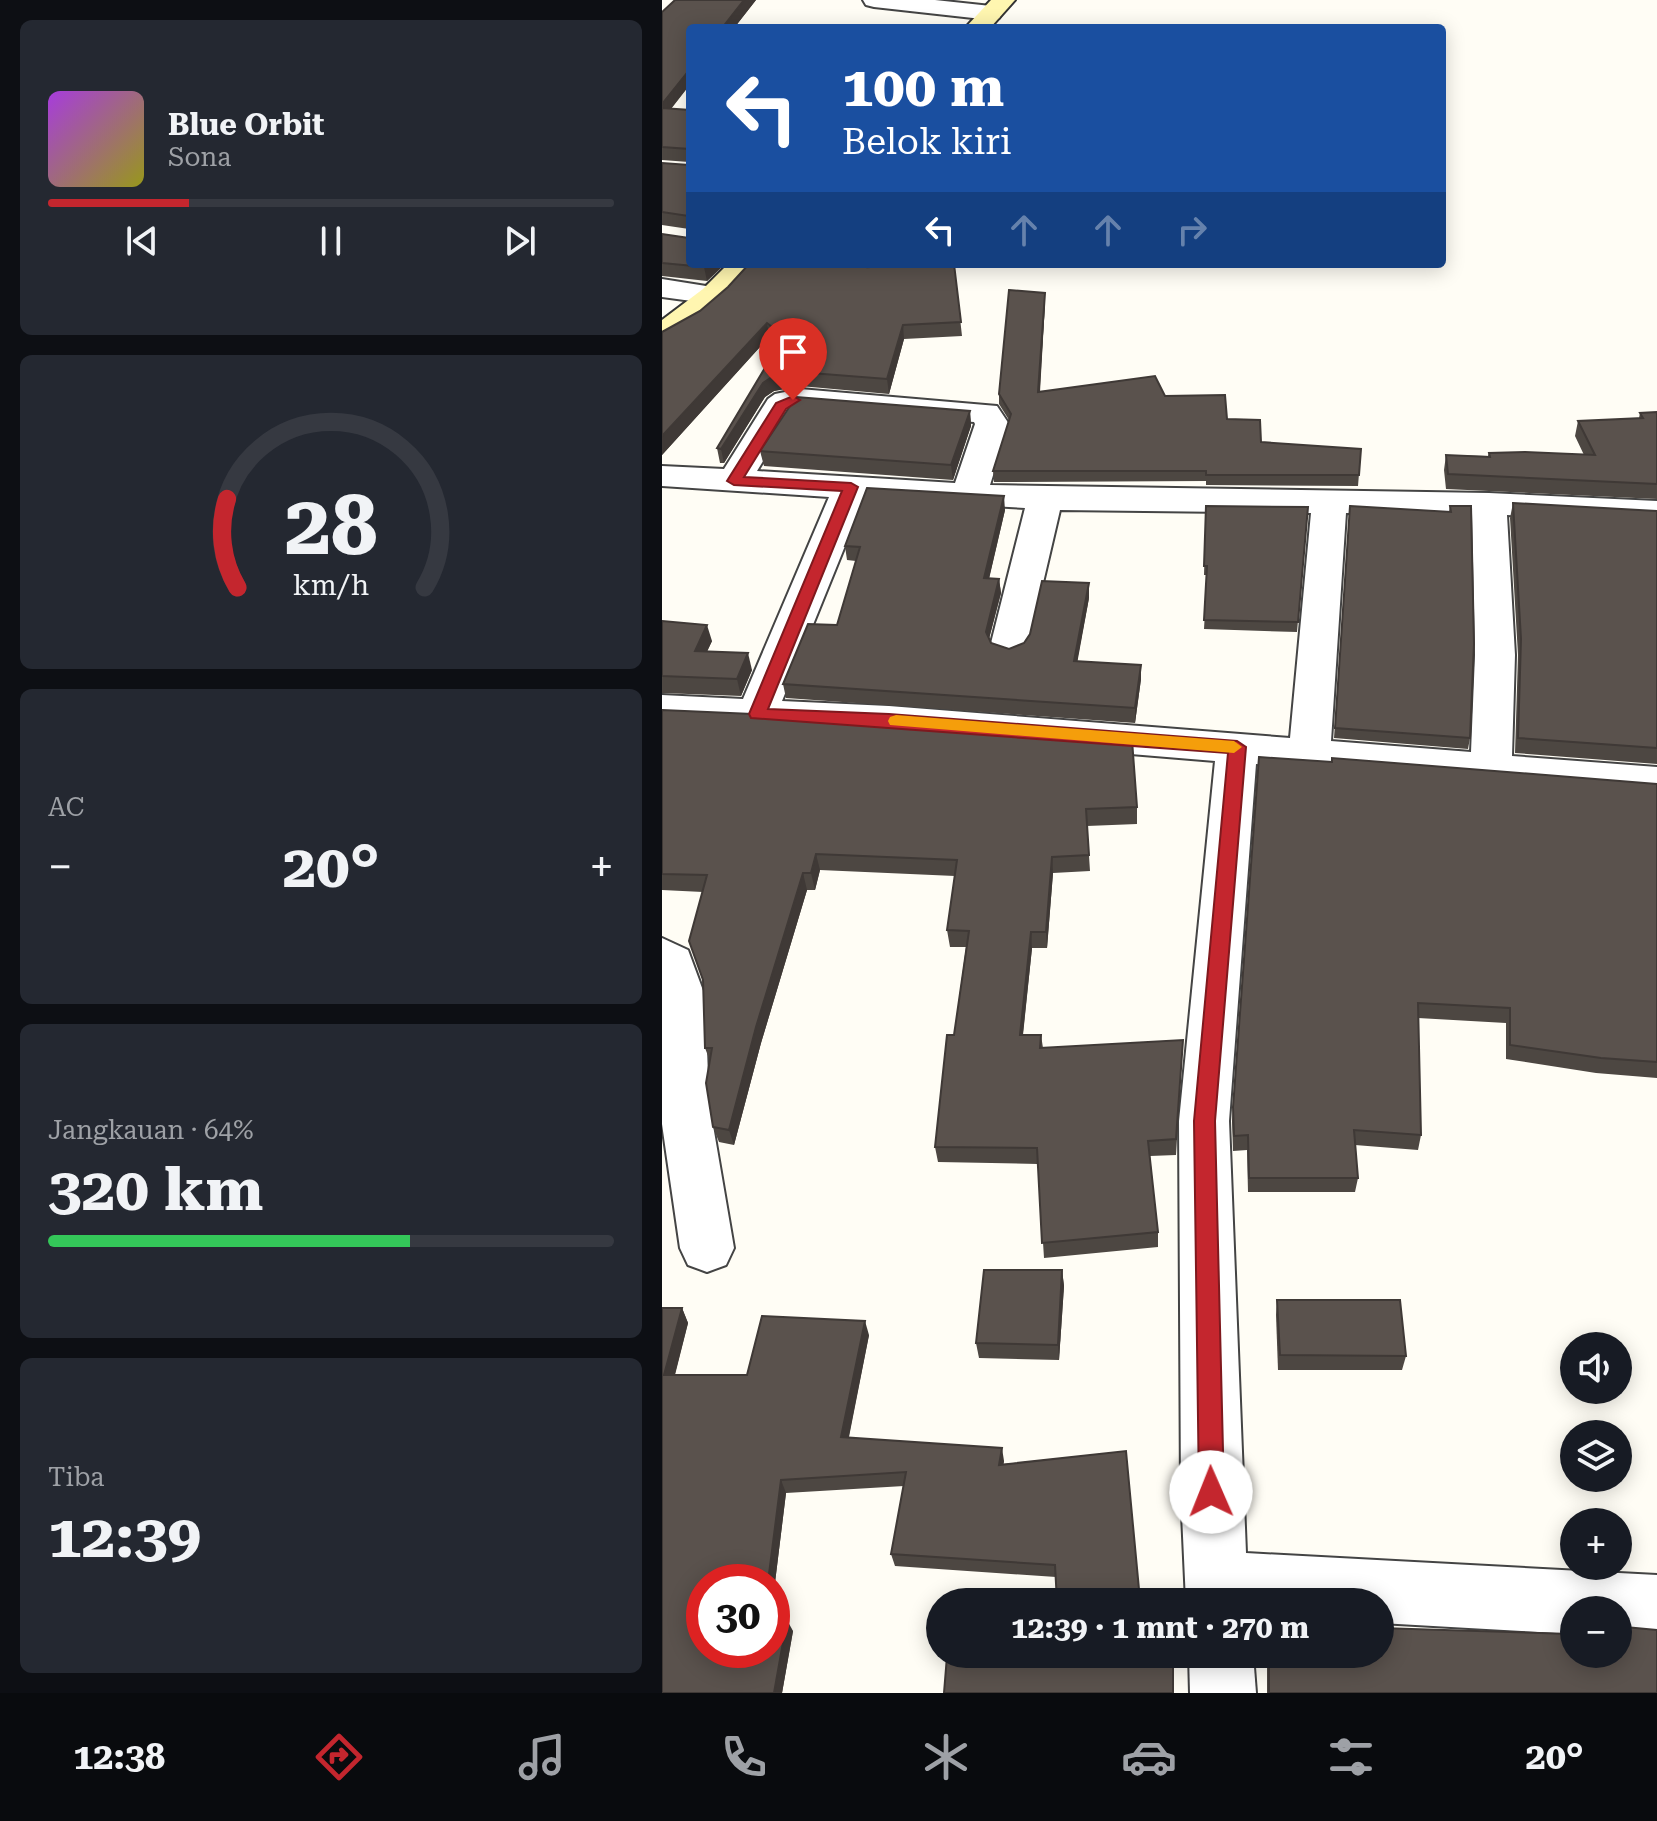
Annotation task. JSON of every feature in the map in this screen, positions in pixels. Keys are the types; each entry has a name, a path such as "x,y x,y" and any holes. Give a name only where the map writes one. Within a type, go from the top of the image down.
{"main road":[{"path":"662,335 714,295 741,268"}],"street":[{"path":"874,0 991,14"},
{"path":"662,288 714,295"},
{"path":"734,481 780,406 787,401 800,399 985,413 992,424 969,495"},
{"path":"662,476 1045,499 1489,504 1657,512"},
{"path":"757,714 851,487"},
{"path":"1009,647 1045,499"},
{"path":"1310,752 1329,503"},
{"path":"1489,504 1495,655 1491,768"},
{"path":"662,709 889,720 1657,782"},
{"path":"1217,1588 1211,1492 1204,1121 1237,747"},
{"path":"662,956 671,963 681,996 684,1102 707,1248"},
{"path":"1394,1599 1657,1607"},
{"path":"1222,1668 1223,1693"}],"building":[{"path":"675,0 744,0 725,24 686,24 686,74 662,104 662,12"},
{"path":"662,108 686,110 686,149 662,147"},
{"path":"662,163 686,165 686,216 662,212"},
{"path":"662,234 686,238 686,265 662,263"},
{"path":"745,268 954,268 961,322 903,325 887,379 798,372 772,377 763,383 721,449 717,448 784,336 767,323 662,436 662,332 700,311"},
{"path":"1009,290 1045,293 1038,392 1155,376 1165,396 1225,395 1227,419 1260,420 1261,442 1361,449 1359,475 993,471 1011,414 999,394"},
{"path":"796,397 970,411 951,465 760,451"},
{"path":"1657,412 1657,484 1448,474 1446,455 1490,457 1489,453 1525,452 1595,455 1578,421 1643,418 1640,413"},
{"path":"867,488 1004,496 984,578 999,579 986,632 991,643 1009,649 1024,643 1030,634 1042,581 1089,583 1074,661 1141,665 1135,708 783,684 808,624 837,625 860,547 845,546"},
{"path":"1513,503 1657,511 1657,748 1518,738 1521,639"},
{"path":"1206,506 1308,507 1298,622 1204,620"},
{"path":"1350,506 1451,512 1450,506 1471,506 1474,644 1470,738 1335,728"},
{"path":"662,621 707,625 695,651 748,653 737,679 662,676"},
{"path":"662,710 886,720 1132,740 1137,807 1086,809 1089,855 1052,857 1046,932 1031,932 1020,1035 1041,1035 1040,1048 1183,1040 1176,1139 1148,1141 1158,1232 1042,1243 1037,1148 935,1147 947,1035 954,1035 969,931 947,930 957,860 816,854 811,873 803,873 756,1027 729,1130 713,1127 706,1083 712,1048 705,1048 703,980 689,941 707,875 662,874"},
{"path":"1259,757 1332,762 1332,758 1657,784 1657,1062 1601,1058 1510,1045 1510,1008 1418,1003 1421,1135 1354,1130 1358,1178 1249,1178 1248,1135 1234,1136 1233,1107"},
{"path":"984,1270 1062,1270 1058,1345 976,1343"},
{"path":"1277,1300 1400,1300 1406,1356 1280,1355"},
{"path":"662,1308 682,1308 664,1375 747,1375 762,1316 865,1321 841,1437 1002,1448 999,1465 1126,1451 1139,1588 1056,1588 1055,1565 891,1554 906,1472 781,1480 770,1564 686,1564 686,1668 778,1668 774,1693 662,1693"},
{"path":"1394,1628 1560,1634 1560,1668 1632,1668 1632,1628 1657,1630 1657,1693 1269,1693 1269,1668 1394,1668"},
{"path":"946,1668 1173,1668 1173,1693 944,1693"}],"slow traffic":[{"path":"896,721 1234,747"}],"route":[{"path":"793,400 780,406 734,481 851,487 757,714 889,720 1237,747 1204,1121 1211,1492"}]}
